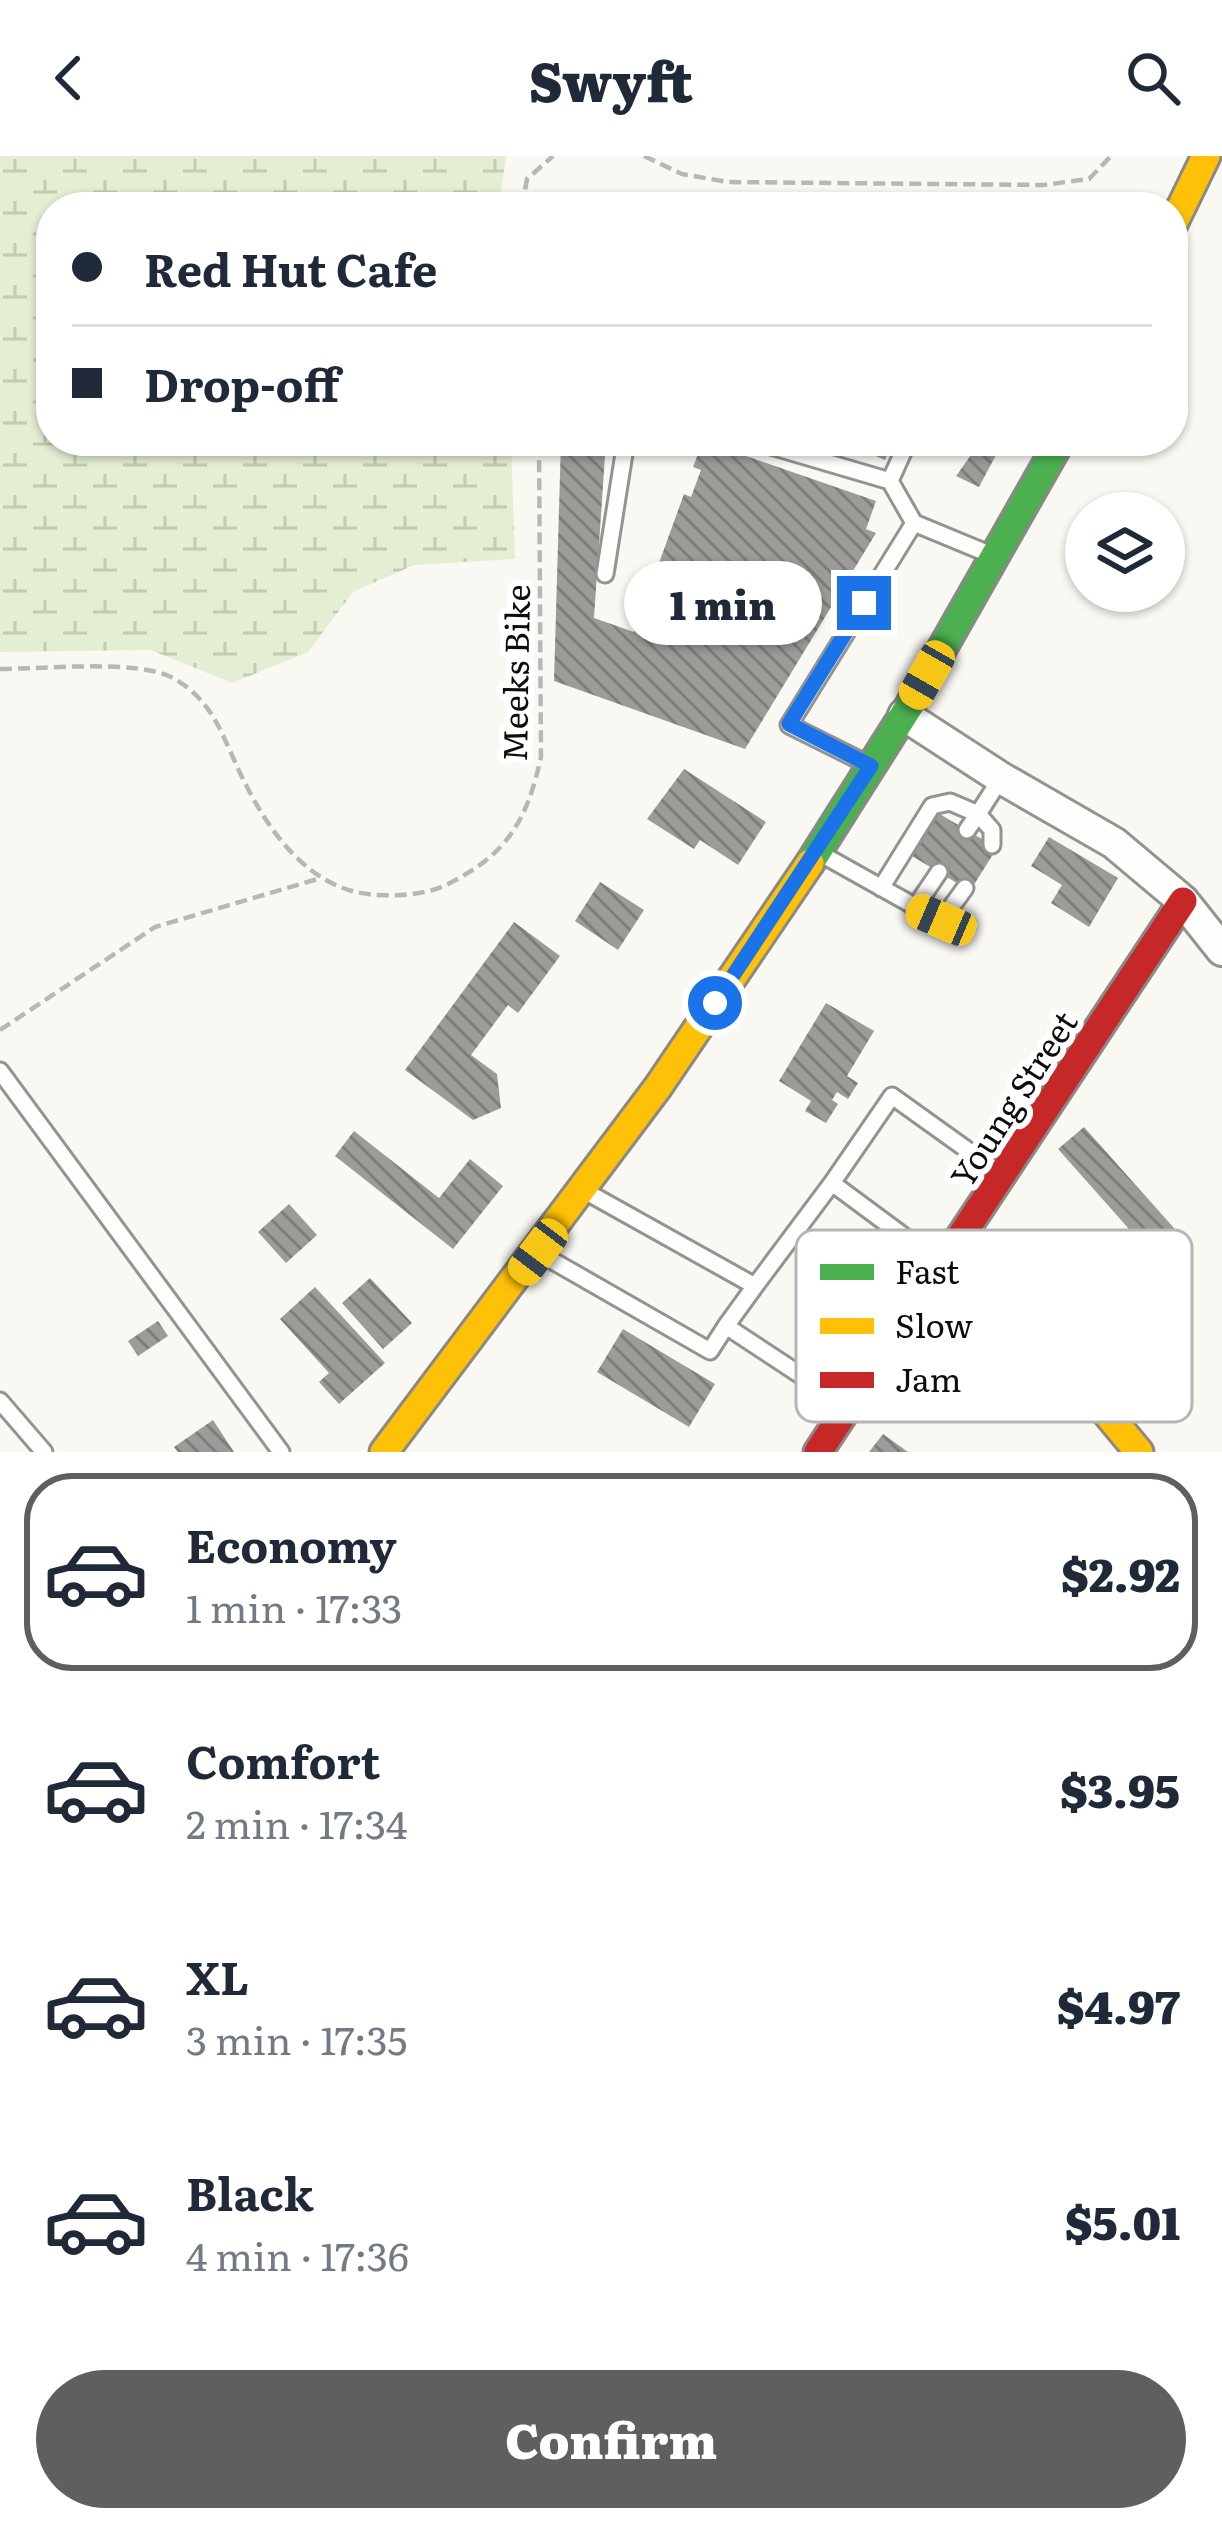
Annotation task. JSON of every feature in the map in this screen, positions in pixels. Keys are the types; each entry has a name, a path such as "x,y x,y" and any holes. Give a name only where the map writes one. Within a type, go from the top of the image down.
{"main road":[{"path":"1188,194 1203,163"},
{"path":"384,1452 584,1190 742,965 904,715 1052,456"},
{"name":"Young Street","path":"968,1230 1183,901"},
{"name":"Young Street","path":"818,1452 838,1422"},
{"path":"1121,1422 1139,1452"}],"street":[{"path":"904,715 1114,843 1183,901 1222,950"}],"lane":[{"path":"605,574 624,456"},
{"path":"805,456 890,481 914,523 995,556"},
{"path":"890,481 901,456"},
{"path":"871,766 789,724 914,523"},
{"path":"967,830 1001,778"},
{"path":"881,888 932,806 950,802 978,814 992,830 992,845"},
{"path":"815,850 941,920 965,888"},
{"path":"914,908 939,872"},
{"path":"0,1071 281,1452"},
{"path":"797,1230 892,1096 1004,1176"},
{"path":"832,1184 895,1230"},
{"path":"584,1190 755,1286"},
{"path":"538,1252 710,1351 796,1232"},
{"path":"726,1326 796,1372"},
{"path":"0,1401 44,1452"}],"path":[{"path":"535,156 535,171"},
{"path":"525,192 527,179 553,156"},
{"path":"644,156 682,174 728,182 1043,185 1089,179 1111,156"},
{"name":"Meeks Bike","path":"0,670 106,668 168,675 212,710 269,826 321,878 358,894 396,896 442,887 499,848 518,827 531,802 541,757 539,456"},
{"path":"0,1030 155,926 321,878"}],"green space":[{"path":"0,156 506,156 501,192 36,192 36,456 512,456 515,559 414,565 353,592 308,652 232,683 151,650 0,652"}],"building":[{"path":"561,456 605,456 594,618 634,632 684,494 691,497 701,470 693,467 697,456 746,456 876,501 866,529 876,533 745,749 554,681"},
{"path":"970,456 995,456 979,487 956,476"},
{"path":"684,769 766,822 738,865 700,840 694,849 647,819"},
{"path":"938,813 997,848 970,891 912,856"},
{"path":"1049,837 1118,878 1089,927 1051,903 1062,885 1031,866"},
{"path":"600,882 644,910 618,950 575,921"},
{"path":"514,922 560,956 518,1013 508,1005 471,1055 497,1074 501,1108 473,1120 405,1070"},
{"path":"826,1003 874,1031 847,1076 858,1083 848,1099 837,1092 832,1100 838,1104 826,1123 805,1111 811,1101 779,1081"},
{"path":"1084,1127 1176,1230 1130,1230 1058,1149"},
{"path":"354,1131 439,1198 470,1159 503,1186 453,1249 335,1156"},
{"path":"289,1204 317,1235 286,1263 258,1232"},
{"path":"370,1278 412,1323 383,1349 342,1303"},
{"path":"315,1287 385,1363 339,1404 319,1382 329,1373 280,1319"},
{"path":"158,1321 168,1336 138,1356 128,1341"},
{"path":"623,1329 715,1384 689,1427 597,1372"},
{"path":"213,1420 234,1452 178,1452 174,1447"},
{"path":"883,1434 908,1452 869,1452"}],"traffic: fast":[{"path":"810,863 910,705 1051,456"}],"traffic: slow":[{"path":"1188,193 1206,156"},
{"path":"384,1452 658,1087 810,863"},
{"path":"1114,1422 1139,1452"}],"traffic: jam":[{"path":"965,1230 1183,901"},
{"path":"818,1452 838,1422"}],"route":[{"path":"715,1003 871,766 789,724 864,603"}]}
